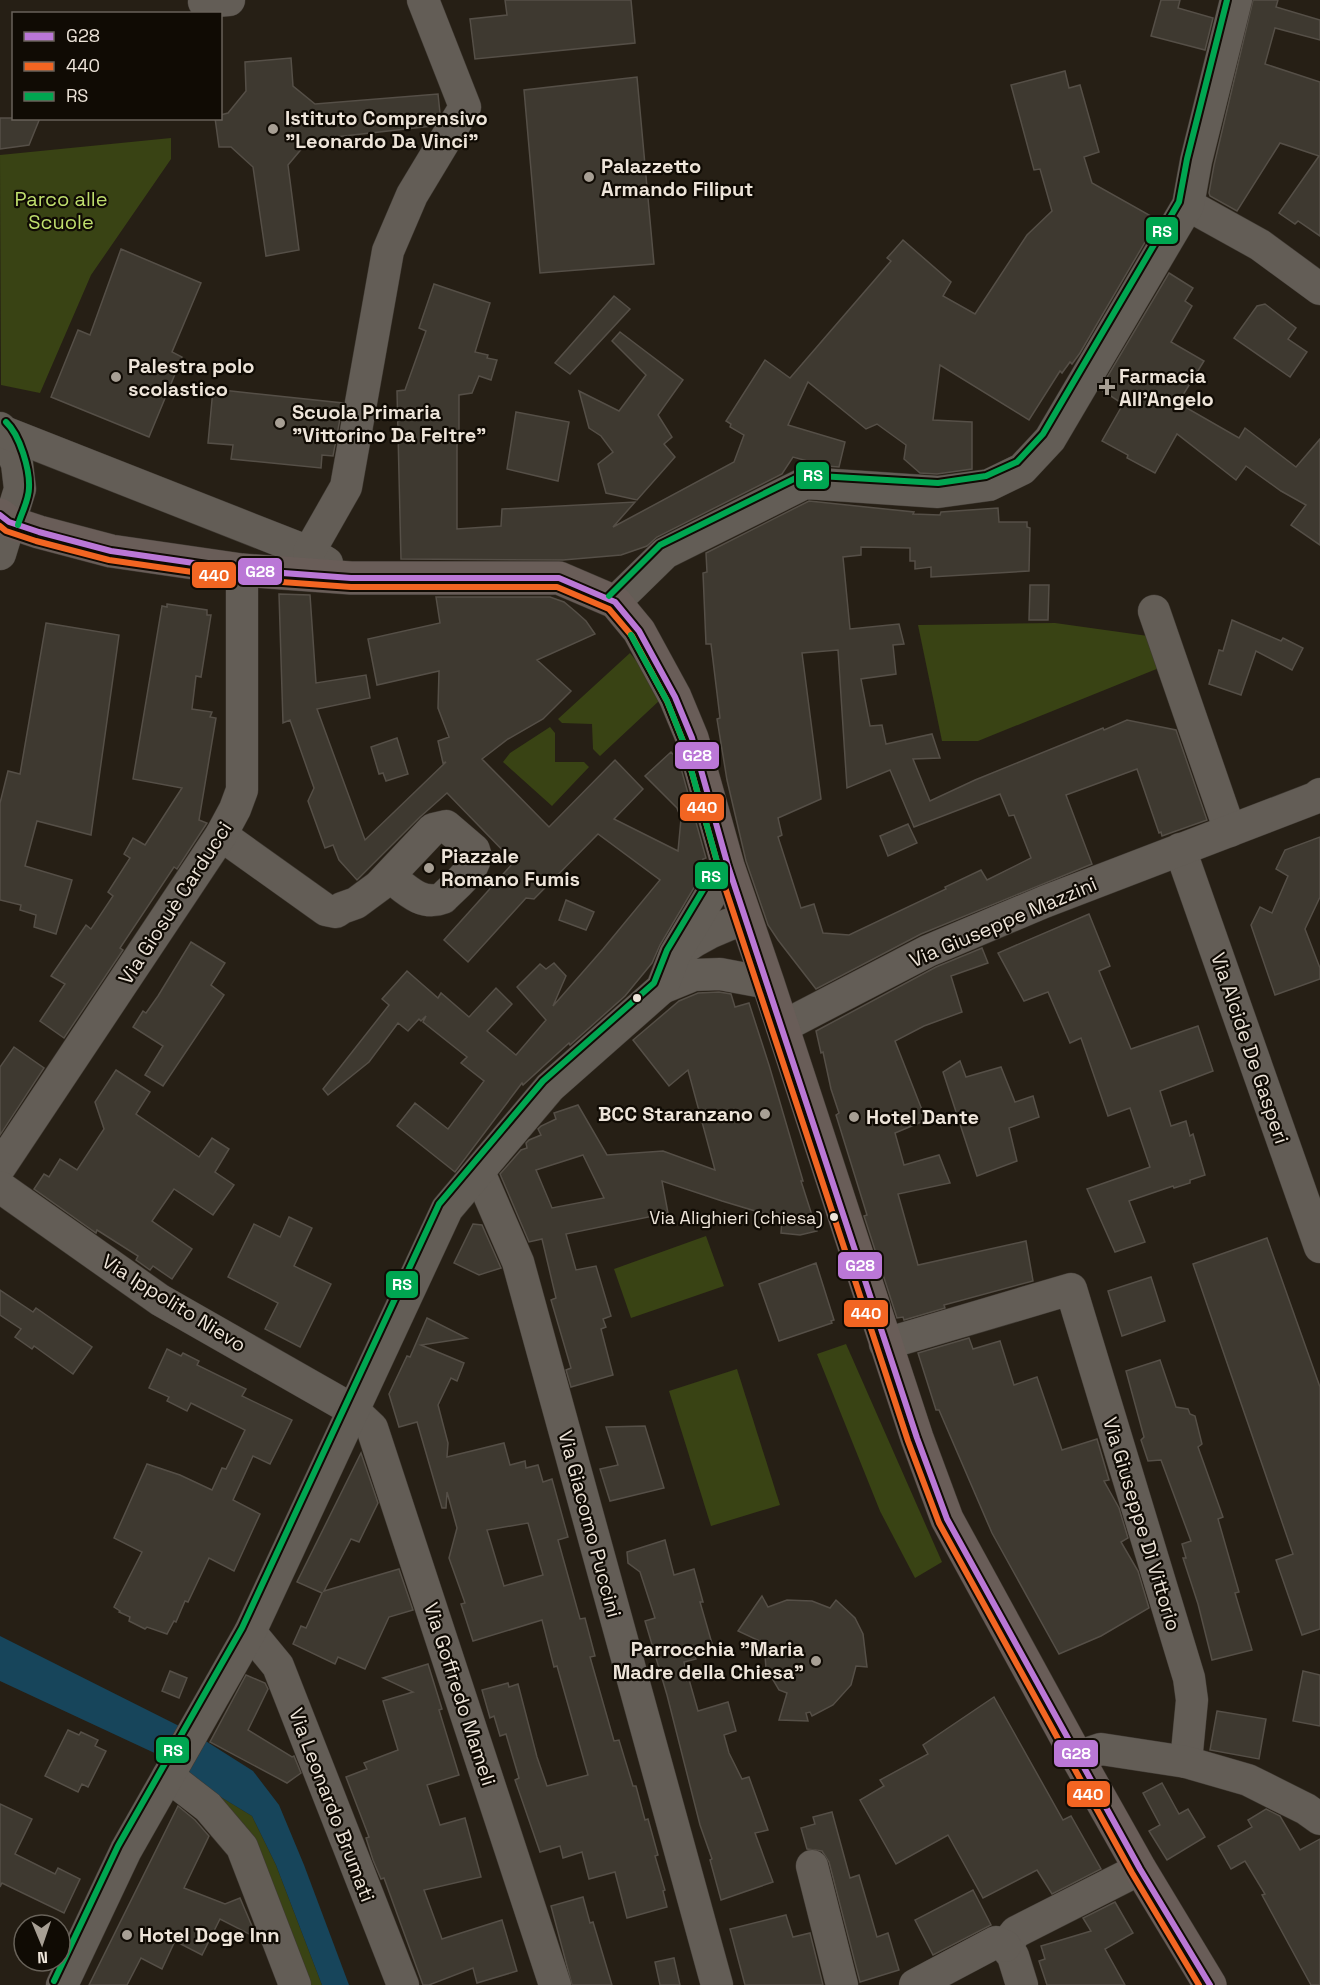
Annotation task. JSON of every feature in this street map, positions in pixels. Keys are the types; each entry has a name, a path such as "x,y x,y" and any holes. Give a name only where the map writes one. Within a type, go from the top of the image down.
{"main road":[{"path":"3,513 39,532 111,550 242,570 351,578 559,578 615,602 639,631 675,697 692,738 728,866 885,1344 947,1519 1140,1869 1210,1985"}],"street":[{"path":"309,552 346,488 388,251 412,195 465,107 423,0"},
{"path":"615,602 665,553 805,483 938,492 989,485 1022,469 1050,439 1188,205 1196,161 1236,0"},
{"path":"1188,205 1260,245 1320,289"},
{"path":"2,430 309,552 351,578"},
{"path":"0,554 3,513 20,489 17,464 2,430"},
{"name":"Via Giosuè Carducci","path":"0,1167 221,835 235,809 242,789 242,570"},
{"path":"1154,611 1230,831"},
{"name":"Via Giuseppe Mazzini","path":"782,1027 928,951 1044,902 1315,798 1320,794"},
{"path":"221,835 327,910 336,912 356,903 390,876"},
{"name":"Via Alcide De Gasperi","path":"1180,849 1320,1247"},
{"path":"685,964 728,866"},
{"path":"62,1985 126,1850 250,1632 447,1209 550,1087 662,988 685,964 735,937 746,919"},
{"path":"685,964 720,974 768,983"},
{"name":"Via Giacomo Puccini","path":"479,1172 518,1262 717,1985"},
{"name":"Via Ippolito Nievo","path":"0,1187 160,1300 353,1410"},
{"name":"Via Giuseppe Di Vittorio","path":"885,1344 1071,1288 1189,1678 1192,1700 1186,1762"},
{"name":"Via Goffredo Mameli","path":"353,1410 372,1428 555,1985"},
{"name":"Via Leonardo Brumati","path":"250,1632 278,1666 403,1985"},
{"path":"1077,1757 1101,1749 1186,1762 1248,1780 1306,1809 1320,1819"},
{"path":"172,1769 242,1847 295,1985"},
{"path":"812,1866 842,1985"},
{"path":"1005,1946 1016,1932 1140,1869"},
{"path":"915,1985 996,1942 1005,1946 1013,1956 1022,1985"}],"green space":[{"name":"Parco alle Scuole","path":"171,138 171,159 91,275 40,393 1,385 0,155"},
{"path":"1055,623 1148,636 1159,668 978,741 942,741 918,625"},
{"path":"630,653 645,672 660,700 600,756 593,749 592,724 562,723 558,719"},
{"path":"550,727 555,733 555,762 584,762 589,767 552,806 503,762 510,753"},
{"path":"706,1236 724,1286 631,1318 614,1269"},
{"path":"846,1344 942,1562 915,1578 880,1511 817,1354"},
{"path":"737,1369 780,1505 711,1526 669,1391"},
{"path":"206,1788 252,1816 276,1865 322,1985 302,1985"}],"water":[{"path":"0,1636 193,1733 253,1771 279,1805 349,1985 322,1985 276,1865 252,1816 206,1788 176,1763 0,1681"}],"building":[{"path":"505,0 631,0 635,43 475,59 470,19 507,15"},
{"path":"1161,0 1180,0 1178,8 1213,18 1205,50 1151,36"},
{"path":"1253,0 1278,0 1276,7 1320,20 1320,40 1275,28 1265,64 1320,82 1320,236 1298,221 1295,224 1279,213 1319,156 1280,143 1237,211 1210,196 1209,193"},
{"path":"291,58 293,86 315,104 438,94 440,113 432,126 309,140 288,165 299,250 266,256 253,167 231,147 219,147 215,120 222,120 222,114 228,113 246,91 245,62"},
{"path":"1065,71 1069,88 1080,85 1099,152 1084,157 1092,183 1158,220 1080,353 1062,373 1060,371 1029,420 940,365 933,420 972,422 972,469 937,474 920,473 904,459 906,445 877,424 866,429 808,382 788,425 845,442 839,467 793,457 782,474 657,537 647,546 621,555 563,560 401,559 397,391 405,390 426,331 419,328 434,284 490,303 475,352 497,360 491,380 479,376 472,393 459,395 457,529 501,526 502,509 635,502 613,527 734,462 744,435 730,427 731,424 726,421 765,360 790,378 891,261 887,258 903,240 951,282 943,296 975,314 1027,235 1052,211 1040,169 1034,170 1011,85"},
{"name":"Palazzetto Armando Filiput","path":"637,77 654,264 540,273 524,90"},
{"path":"0,118 39,120 29,145 0,149"},
{"path":"121,249 201,283 172,352 182,357 149,437 51,397 78,330 90,335"},
{"path":"1169,273 1193,288 1185,301 1192,306 1171,342 1204,361 1178,403 1239,438 1245,428 1296,467 1320,439 1320,545 1291,525 1306,505 1281,491 1246,466 1236,480 1177,434 1155,473 1102,441 1123,404 1100,389"},
{"path":"614,296 630,309 570,374 555,363"},
{"path":"1265,304 1296,328 1288,339 1307,352 1290,377 1234,338 1257,306"},
{"path":"620,332 683,380 658,415 672,437 664,444 675,457 637,500 606,493 598,464 613,452 601,436 589,428 579,391 619,411 646,375 612,341"},
{"name":"Scuola Primaria \"Vittorino Da Feltre\"","path":"213,389 343,403 333,456 322,455 321,468 231,459 233,445 208,443"},
{"path":"516,412 569,422 558,481 507,469"},
{"path":"809,501 914,512 913,514 940,515 941,512 998,508 999,522 1027,522 1027,527 1030,528 1029,571 931,577 931,567 915,569 915,561 910,561 910,548 861,547 861,555 843,557 850,629 899,624 904,644 893,645 896,674 861,679 870,726 882,725 886,744 932,734 940,758 913,759 930,801 975,780 1127,720 1176,730 1207,820 1162,836 1137,769 1066,795 1092,864 921,934 816,989 768,925 746,861 727,780 717,719 720,718 711,644 706,644 703,573 707,572 706,553","holes":["838,650 847,788 890,770 914,827 1000,794 1009,816 1014,815 1031,858 987,880 981,870 849,935 823,933 814,904 801,908 778,837 782,835 778,818 821,799 802,653"]},
{"path":"1030,585 1049,585 1048,620 1029,620"},
{"path":"279,594 310,595 316,683 366,675 370,698 317,709 365,840 446,762 443,763 438,741 449,737 438,708 439,671 377,685 368,639 440,623 436,597 550,597 564,602 586,621 595,634 537,660 571,691 543,719 508,739 482,759 549,827 615,760 643,789 614,819 678,851 681,819 677,808 645,776 671,752 679,761 706,858 703,859 698,881 660,945 652,963 625,996 523,1085 522,1083 455,1172 397,1126 415,1103 448,1129 484,1081 461,1063 467,1057 423,1022 426,1016 421,1021 419,1019 408,1031 398,1023 369,1062 328,1095 323,1089 389,1005 382,999 407,971 438,998 441,993 469,1017 496,988 512,1004 487,1031 516,1055 546,1020 517,987 540,964 546,969 554,963 566,976 553,1006 660,880 598,834 534,899 526,898 468,962 444,940 514,862 447,793 357,880 339,860 333,845 325,848 308,801 314,788 290,720 283,723"},
{"path":"167,604 207,610 207,615 211,615 201,677 196,676 192,709 212,712 210,717 216,718 199,820 207,823 177,869 174,867 120,948 123,950 64,1038 40,1021 65,984 51,976 86,925 91,929 113,896 108,892 130,858 124,854 133,838 145,845 182,788 133,779 162,606 167,607"},
{"path":"1232,620 1281,641 1283,638 1303,648 1292,670 1256,651 1241,695 1209,684 1219,650 1223,651"},
{"path":"46,623 119,635 91,835 37,821 25,866 72,880 56,934 34,927 36,915 20,910 21,905 0,900 0,803 8,771 20,774"},
{"path":"397,738 408,774 386,781 383,773 379,774 371,747"},
{"path":"908,824 917,843 888,856 880,836"},
{"path":"1320,837 1320,897 1305,929 1320,968 1320,979 1275,995 1251,925 1260,907 1272,913 1288,876 1276,869 1285,850"},
{"path":"566,900 594,912 586,930 559,920"},
{"path":"1089,914 1110,966 1099,971 1131,1049 1198,1026 1213,1071 1160,1091 1171,1126 1186,1121 1190,1136 1193,1134 1205,1175 1190,1180 1190,1183 1174,1188 1173,1186 1129,1201 1145,1242 1115,1252 1087,1189 1150,1167 1130,1108 1108,1116 1081,1038 1070,1043 1048,992 1024,1001 998,953"},
{"path":"191,942 225,963 211,985 224,995 163,1086 145,1075 163,1046 133,1027 143,1011 146,1013 158,996"},
{"path":"982,948 988,963 951,976 962,1012 924,1026 895,1041 926,1120 895,1133 904,1165 939,1155 950,1183 898,1194 918,1265 1026,1241 1033,1281 944,1305 945,1308 904,1320 903,1317 897,1318 864,1216 867,1215 836,1115 839,1113 816,1031 936,967"},
{"path":"698,993 731,994 735,1007 749,1003 817,1231 800,1235 781,1233 782,1219 662,1181 668,1213 566,1234 576,1270 596,1266 611,1316 603,1319 606,1327 601,1329 613,1375 571,1387 566,1370 571,1368 551,1300 556,1298 542,1239 529,1242 500,1174 521,1150 527,1148 526,1143 529,1140 541,1135 538,1129 541,1126 556,1119 554,1113 578,1105 607,1155 663,1151 715,1170 688,1070 669,1086 633,1040 679,1001","holes":["583,1155 604,1198 552,1208 536,1170"]},
{"path":"14,1047 44,1068 0,1135 0,1067"},
{"path":"960,1061 966,1077 1001,1067 1015,1102 1033,1096 1039,1117 1009,1128 1017,1161 977,1176 943,1072"},
{"path":"116,1070 150,1092 136,1114 199,1157 212,1138 229,1149 215,1172 234,1185 213,1215 174,1189 152,1221 192,1249 172,1279 153,1266 150,1270 136,1260 138,1256 97,1230 96,1233 34,1189 44,1174 49,1177 60,1159 77,1170 104,1129 95,1102"},
{"path":"289,1217 312,1228 294,1266 331,1284 300,1347 265,1329 278,1303 228,1277 254,1224 280,1237"},
{"path":"473,1224 482,1225 501,1268 479,1275 454,1263"},
{"path":"1267,1238 1320,1387 1320,1629 1302,1635 1276,1560 1293,1554 1193,1264"},
{"path":"816,1263 834,1320 831,1321 832,1323 779,1341 759,1284"},
{"path":"1151,1277 1165,1321 1122,1336 1108,1291"},
{"path":"0,1290 33,1312 36,1308 92,1347 73,1374 34,1346 32,1349 15,1337 21,1329 0,1315"},
{"path":"427,1318 467,1338 421,1345 464,1363 457,1381 451,1378 438,1405 448,1443 447,1457 504,1443 510,1465 525,1461 526,1468 538,1465 543,1482 552,1479 568,1537 558,1540 580,1619 585,1618 595,1656 590,1657 614,1741 619,1740 633,1786 636,1786 645,1820 648,1819 658,1855 655,1856 665,1890 663,1891 667,1907 627,1918 615,1872 589,1879 582,1852 563,1858 560,1846 540,1852 515,1780 519,1778 506,1734 500,1736 494,1716 490,1718 482,1690 508,1683 509,1687 518,1684 547,1786 588,1775 557,1666 554,1667 542,1620 473,1641 461,1604 465,1603 449,1558 457,1528 447,1492 446,1508 442,1508 417,1422 399,1427 389,1394 407,1356 410,1357","holes":["528,1523 543,1575 504,1586 487,1530"]},
{"path":"969,1338 973,1349 1000,1341 1014,1385 1037,1377 1062,1450 1097,1439 1109,1480 1104,1481 1119,1508 1128,1538 1121,1542 1138,1571 1149,1608 1101,1636 1059,1654 992,1533 939,1410 936,1410 918,1353"},
{"path":"167,1349 181,1356 183,1353 199,1361 197,1365 246,1389 242,1396 292,1420 270,1464 253,1456 233,1500 260,1514 234,1571 209,1558 188,1602 185,1601 176,1622 174,1621 167,1634 147,1627 145,1629 129,1621 130,1617 114,1607 142,1552 114,1538 147,1464 180,1475 212,1490 222,1468 226,1469 245,1430 191,1403 187,1411 167,1401 169,1397 149,1388"},
{"path":"1160,1360 1176,1407 1188,1409 1190,1414 1195,1416 1202,1444 1198,1447 1223,1517 1218,1519 1239,1592 1235,1593 1252,1650 1212,1660 1198,1604 1183,1558 1186,1558 1182,1544 1191,1541 1161,1460 1148,1461 1141,1440 1144,1437 1126,1371"},
{"path":"645,1426 664,1488 610,1501 600,1469 618,1465 606,1427"},
{"path":"361,1453 378,1503 359,1542 351,1539 324,1591 399,1569 413,1610 389,1617 365,1669 338,1657 335,1664 293,1644 301,1626 306,1628 322,1593 297,1582"},
{"path":"665,1540 674,1575 694,1569 703,1602 700,1602 713,1647 694,1653 696,1659 684,1662 698,1711 728,1702 736,1731 724,1735 729,1753 742,1779 749,1777 768,1830 755,1833 773,1882 721,1900 710,1860 712,1859 700,1825 667,1695 645,1621 655,1618 640,1572 628,1563 627,1552"},
{"name":"Parrocchia \"Maria Madre della Chiesa\"","path":"762,1596 768,1607 787,1600 812,1601 830,1608 836,1600 855,1618 863,1634 867,1667 856,1666 851,1685 833,1705 812,1716 810,1712 806,1713 808,1721 779,1720 787,1693 779,1690 766,1668 765,1656 761,1655 764,1643 738,1631"},
{"path":"428,1664 459,1775 427,1785 440,1825 465,1818 481,1877 424,1890 442,1939 502,1920 517,1971 477,1983 473,1968 429,1985 423,1985 384,1878 381,1879 373,1860 366,1838 369,1837 346,1777 367,1769 364,1763 398,1750 383,1701 413,1692 383,1678"},
{"path":"170,1671 187,1678 179,1698 162,1691"},
{"path":"1303,1671 1320,1675 1320,1726 1293,1721"},
{"path":"246,1675 265,1683 268,1689 248,1730 292,1757 294,1756 301,1773 287,1783 210,1742"},
{"path":"994,1697 1063,1820 1071,1816 1101,1869 1052,1894 1037,1870 983,1898 948,1835 896,1864 860,1800 884,1786 880,1780 928,1754 923,1745"},
{"path":"1217,1711 1266,1719 1259,1759 1210,1750"},
{"path":"68,1730 79,1735 81,1732 98,1740 95,1746 106,1751 88,1787 82,1784 78,1792 45,1776"},
{"path":"1162,1783 1179,1814 1188,1809 1205,1837 1167,1860 1149,1831 1160,1825 1143,1793"},
{"path":"0,1804 32,1819 15,1854 55,1874 58,1868 80,1879 64,1913 2,1883 0,1887"},
{"path":"178,1806 209,1836 184,1888 225,1904 240,1898 257,1938 220,1919 202,1955 175,1941 162,1969 141,1958 127,1985 89,1985"},
{"path":"1266,1809 1280,1816 1300,1850 1320,1839 1320,1985 1311,1985 1262,1895 1265,1894 1245,1861 1231,1869 1218,1846 1252,1827 1248,1820"},
{"path":"832,1812 850,1878 859,1875 877,1937 888,1933 899,1970 860,1982 829,1862 822,1851 807,1849 801,1828 815,1824 813,1817"},
{"path":"973,1890 991,1925 933,1955 915,1920"},
{"path":"583,1897 612,1985 572,1985 551,1906"},
{"path":"1115,1902 1133,1933 1105,1949 1125,1985 1047,1985 1039,1961 1045,1959 1041,1946 1091,1931 1083,1918"},
{"path":"786,1915 793,1937 810,1933 823,1985 745,1985 730,1929"},
{"path":"674,1958 680,1985 660,1985 655,1962"}],"transit line":[{"name":"RS","path":"609,596 660,545 802,475 938,483 986,476 1017,462 1043,434 1179,202 1187,159 1227,0"},
{"name":"RS","path":"6,422 20,444 29,481 28,497 18,525"},
{"name":"G28","path":"0,515 9,522 39,532 111,551 242,570 351,578 559,578 615,602 639,631 675,697 692,738 728,866 917,1438 947,1519 1140,1869 1210,1985"},
{"name":"440","path":"0,526 6,531 36,541 109,560 241,579 351,587 557,587 609,609 632,636 667,701 683,741 719,869 908,1441 939,1523 1132,1873 1199,1985"},
{"name":"RS","path":"54,1981 118,1846 242,1628 439,1204 543,1081 654,983 667,950 718,865 683,741 667,701 631,635"}],"place":[{"name":"Istituto Comprensivo \"Leonardo Da Vinci\"","path":"273,129"},
{"name":"Palazzetto Armando Filiput","path":"589,177"},
{"name":"Palestra polo scolastico","path":"116,377"},
{"name":"Farmacia All'Angelo","path":"1107,387"},
{"name":"Scuola Primaria \"Vittorino Da Feltre\"","path":"280,423"},
{"name":"Piazzale Romano Fumis","path":"429,868"},
{"name":"BCC Staranzano","path":"765,1114"},
{"name":"Hotel Dante","path":"854,1117"},
{"name":"Via Alighieri (chiesa)","path":"834,1217"},
{"name":"Parrocchia \"Maria Madre della Chiesa\"","path":"816,1661"},
{"name":"Hotel Doge Inn","path":"127,1935"}]}
